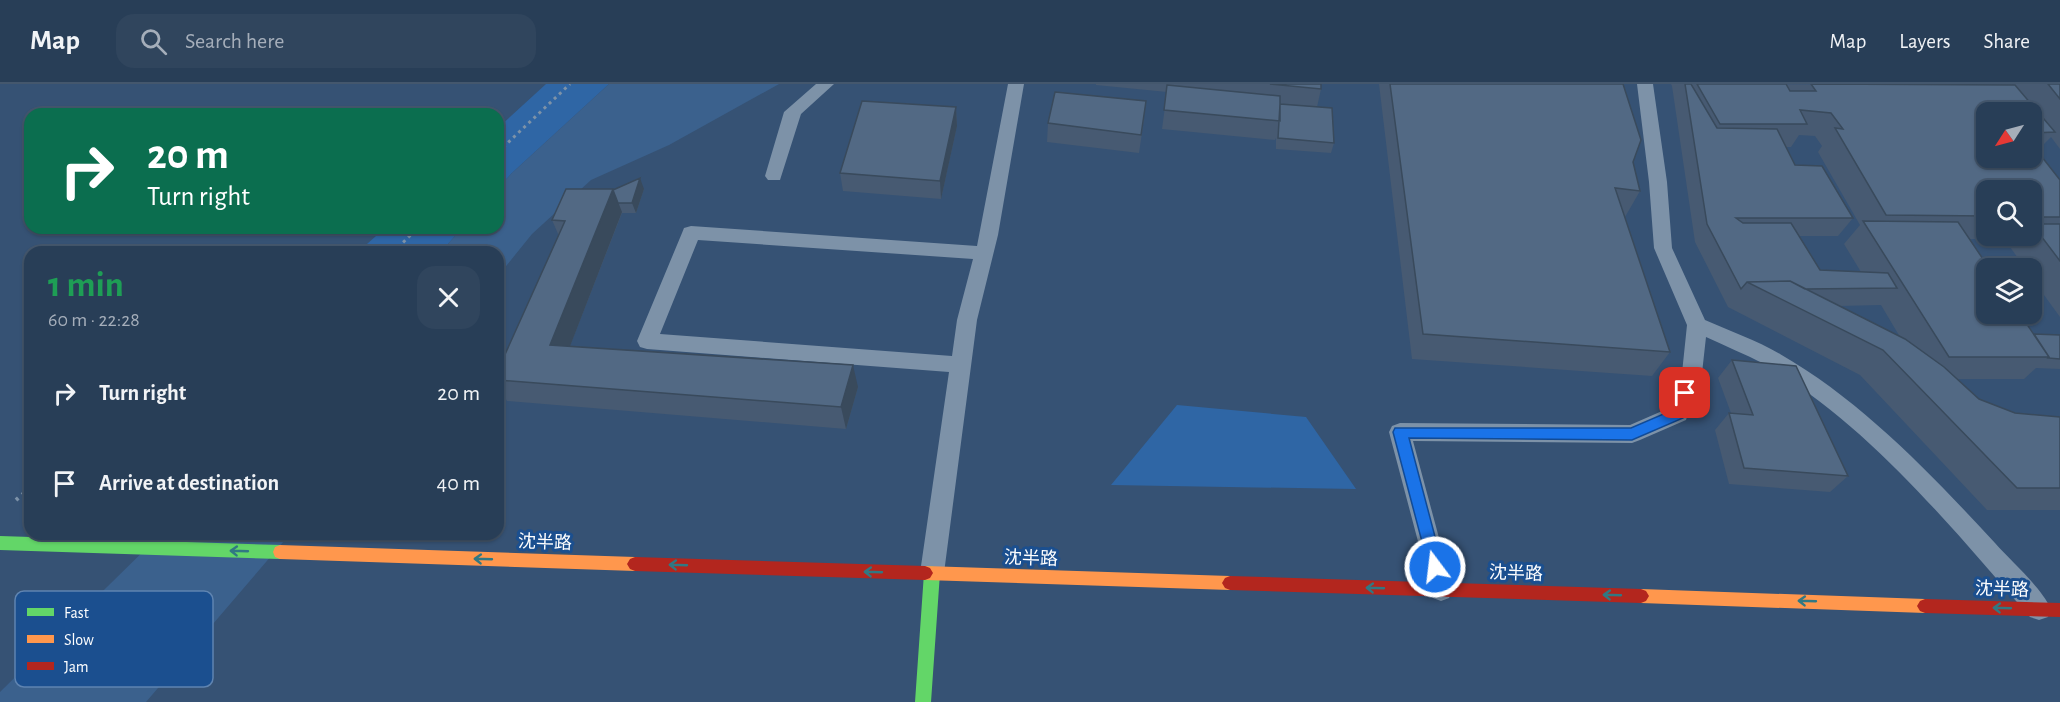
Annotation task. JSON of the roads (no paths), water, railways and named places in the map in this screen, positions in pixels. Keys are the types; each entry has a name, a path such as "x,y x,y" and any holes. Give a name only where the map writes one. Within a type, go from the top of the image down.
{"main road":[{"name":"沈半路","path":"0,543 2049,609"},
{"path":"923,702 932,573"}],"lane":[{"path":"774,176 793,112 826,84"},
{"path":"932,573 967,320 984,254 1016,84"},
{"path":"1441,590 1400,432 1632,434 1678,414 1692,373 1697,325 1663,248 1658,182 1645,84"},
{"path":"960,365 647,340 691,233 984,254"},
{"path":"1697,325 1779,363 1865,426 2049,609"}]}
